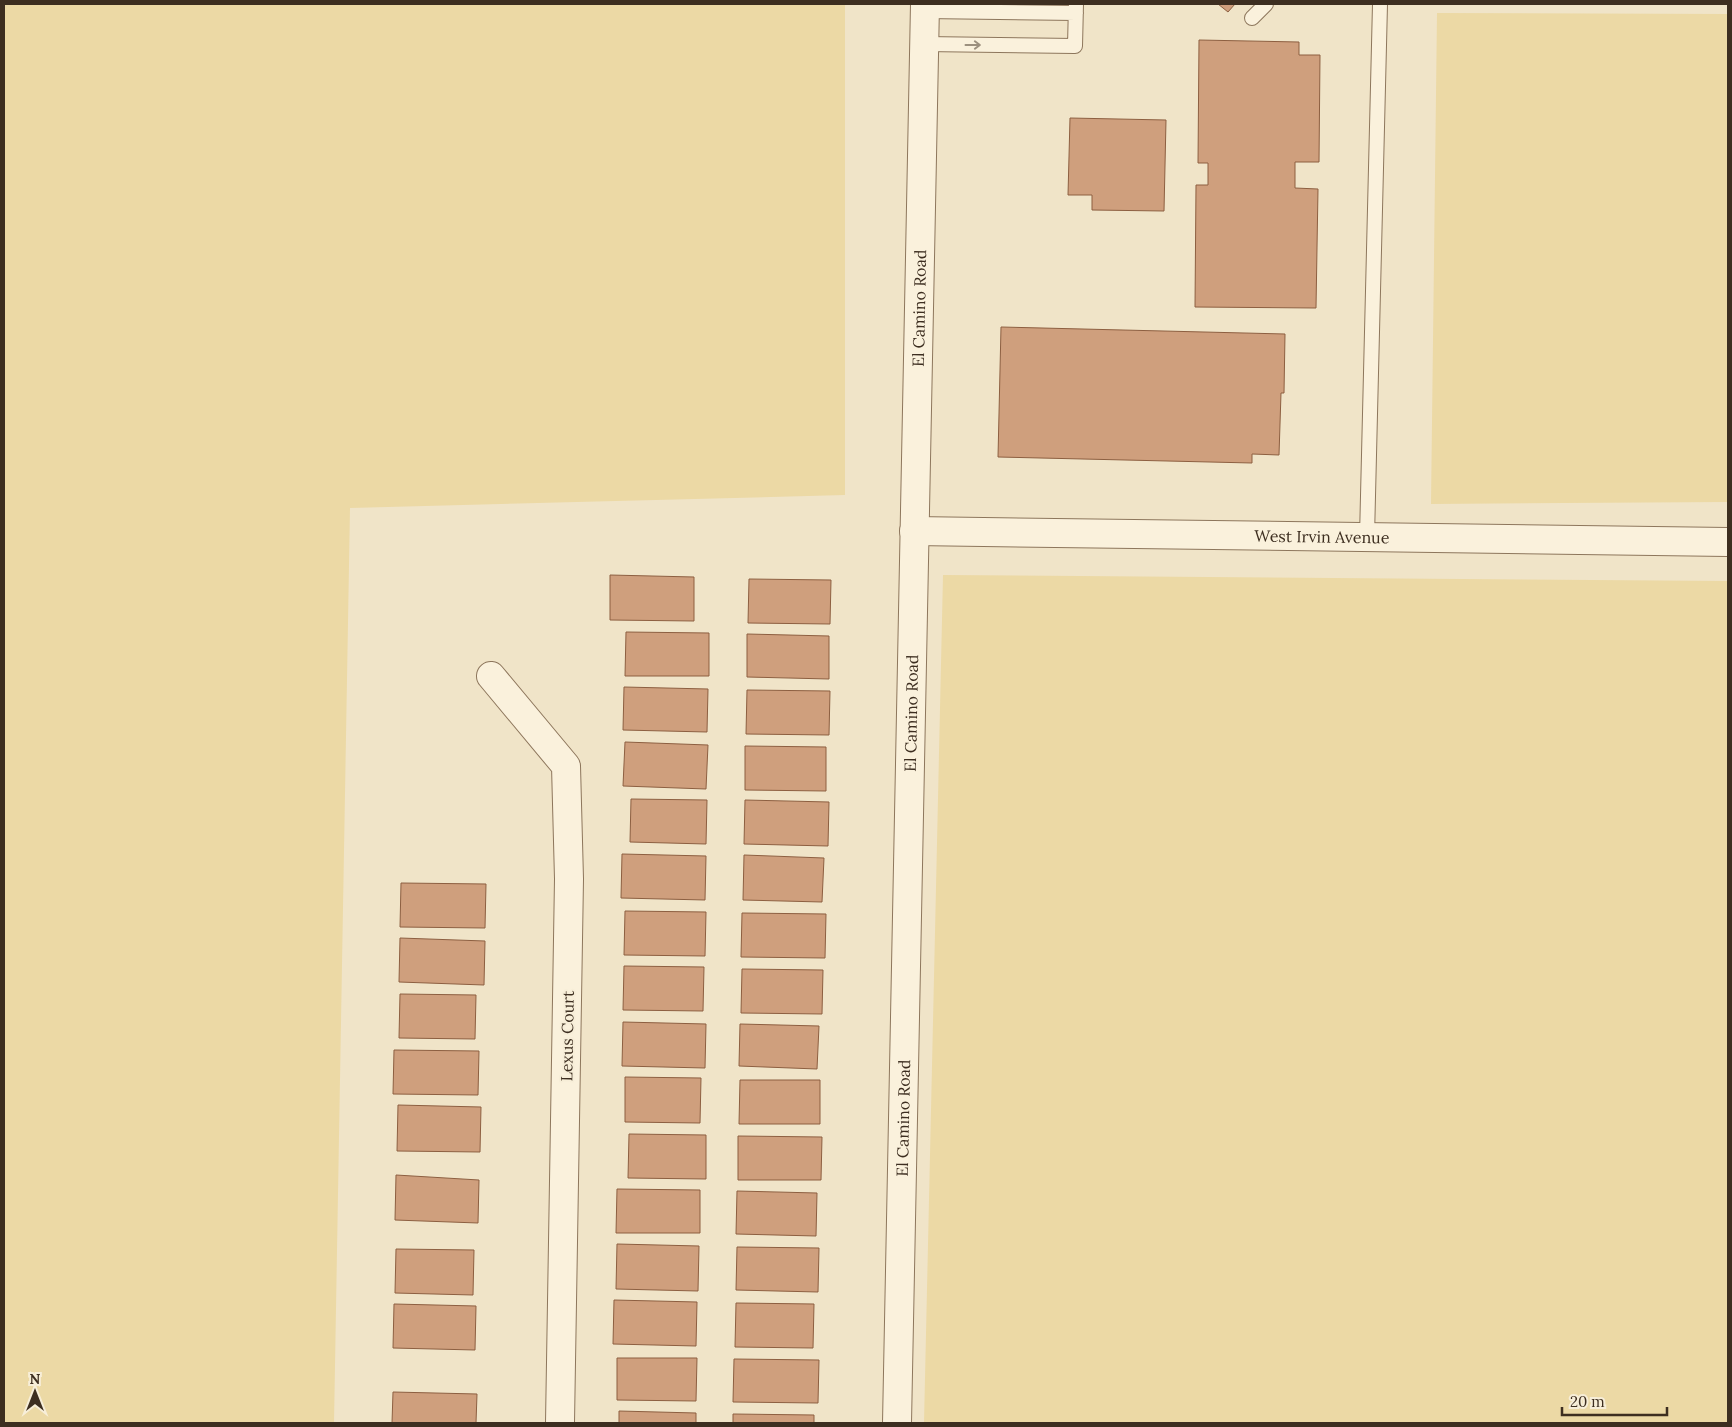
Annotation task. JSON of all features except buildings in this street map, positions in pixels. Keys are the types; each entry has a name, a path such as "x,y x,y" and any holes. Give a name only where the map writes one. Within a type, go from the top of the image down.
{"street":[{"name":"El Camino Road","path":"897,1423 925,7"},
{"name":"West Irvin Avenue","path":"914,531 1728,542"},
{"name":"Lexus Court","path":"491,676 566,766 569,879 560,1423"}],"lane":[{"path":"1252,18 1266,4"},
{"path":"1368,537 1380,4"},
{"path":"924,44 1075,46 1076,8 925,7"}],"sand":[{"path":"4,4 845,4 845,495 350,508 334,1423 4,1423"},
{"path":"1437,13 1728,14 1728,502 1431,504"},
{"path":"943,575 1728,581 1728,1423 924,1423"}]}
